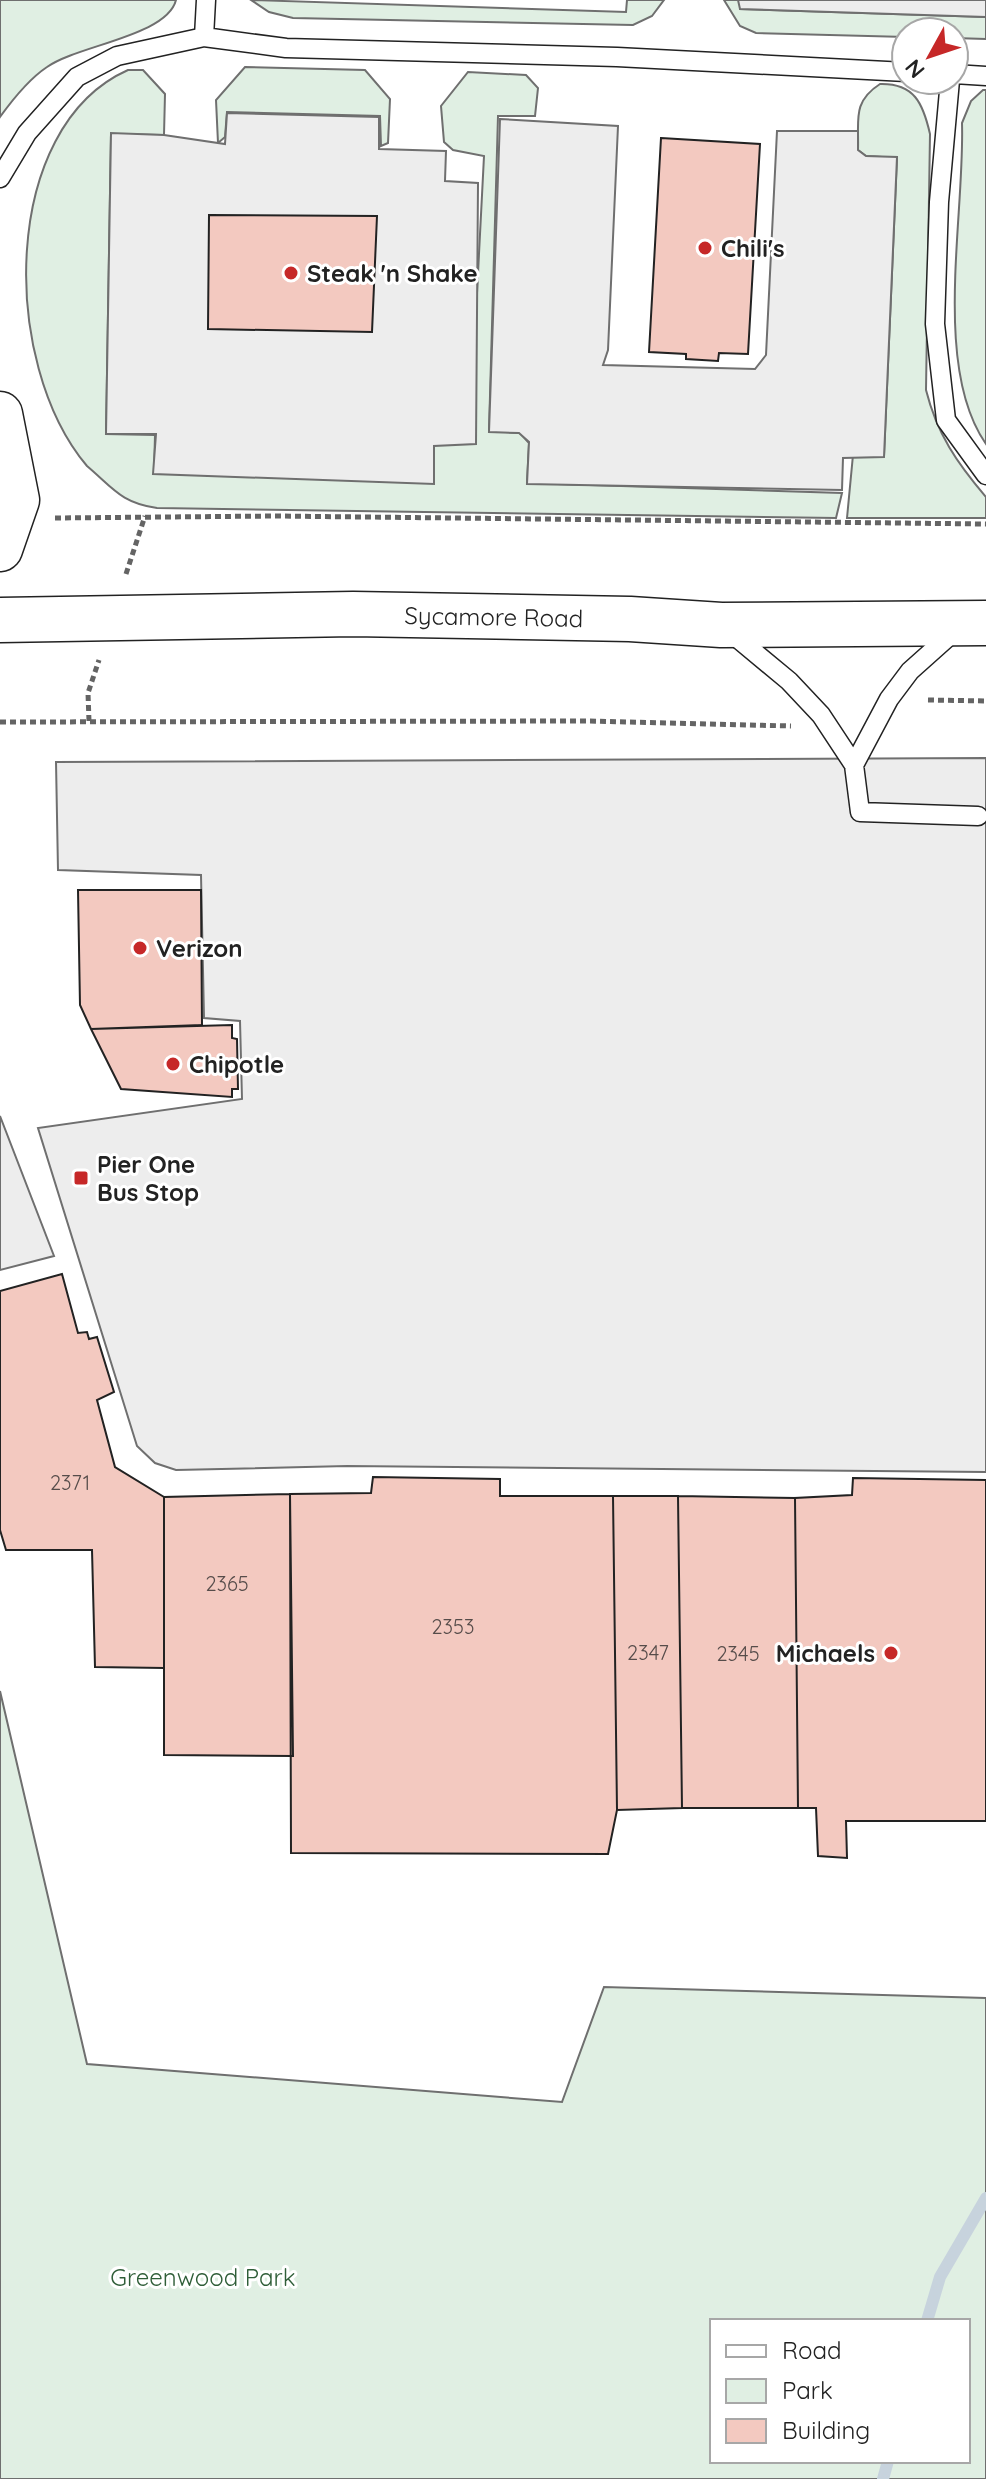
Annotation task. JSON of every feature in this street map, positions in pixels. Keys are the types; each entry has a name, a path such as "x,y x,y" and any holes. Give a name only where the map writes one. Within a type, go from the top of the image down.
{"main road":[{"path":"3,425 17,500 5,534"},
{"name":"Sycamore Road","path":"0,620 353,614 630,619 721,625 975,623"}],"lane":[{"path":"204,37 206,0"},
{"path":"0,178 27,133 77,77 117,56 204,37 286,48 617,57 890,71"},
{"path":"949,96 939,202 935,324 946,420 986,475"},
{"path":"854,765 889,699 910,671 975,623"},
{"path":"721,625 789,681 821,715 854,765 860,812 978,816"}],"path":[{"path":"5,534 159,516 986,524"},
{"path":"889,699 986,701"},
{"path":"0,722 574,720 808,726 821,715"}],"green space":[{"path":"0,0 176,0 169,12 156,23 47,67 34,77 0,117"},
{"path":"251,0 626,12 627,0 664,0 652,16 633,25 293,18 269,12"},
{"path":"724,0 740,0 740,9 955,16 890,16 890,37 756,33 740,26"},
{"path":"970,16 986,17 986,39 970,38"},
{"path":"245,67 365,70 390,99 388,143 381,146 380,116 227,112 225,137 218,143 216,100"},
{"path":"128,70 143,70 165,94 164,135 111,134 106,434 155,435 154,474 476,443 473,371 484,156 453,150 444,142 441,106 468,72 526,75 538,88 535,116 498,116 489,431 520,433 529,443 527,483 842,493 836,518 157,508 126,498 87,466 59,422 39,369 28,310 27,251 36,193 55,141 86,99"},
{"path":"880,84 890,85 890,96 914,96 924,113 930,134 926,390 949,447 986,497 986,518 847,518 853,455 884,456 897,158 866,156 858,150 859,112 871,91"},
{"path":"986,90 986,444 970,412 960,374 955,333 962,123 971,101"},
{"name":"Greenwood Park","path":"0,1691 87,2064 562,2102 604,1987 986,1998 986,2479 0,2479"}],"shaded area":[{"path":"738,0 986,0 986,17 740,9"},
{"path":"227,113 379,117 379,149 446,151 445,181 478,183 476,444 434,446 434,484 153,474 156,434 106,434 111,133 164,135 225,144"},
{"path":"500,119 618,126 608,350 603,365 755,369 766,355 777,131 858,131 858,150 866,156 897,157 884,457 843,458 842,490 527,484 529,442 519,433 489,432"},
{"path":"986,758 986,1472 347,1466 176,1470 155,1463 137,1446 38,1128 242,1099 240,1021 204,1018 201,875 58,870 56,762"},
{"path":"0,1116 54,1256 0,1270"}],"building":[{"name":"Chili's","path":"661,138 760,144 748,354 719,353 718,361 686,359 686,354 649,352"},
{"name":"Steak 'n Shake","path":"209,215 377,216 372,332 208,329"},
{"name":"Verizon","path":"78,890 201,890 202,1025 91,1029 80,1005"},
{"name":"Chipotle","path":"232,1025 232,1038 237,1039 238,1089 232,1089 232,1097 121,1089 91,1029"},
{"path":"62,1274 78,1333 87,1332 89,1339 97,1337 114,1392 97,1400 115,1467 164,1497 164,1668 95,1667 92,1550 6,1550 0,1530 0,1291"},
{"path":"373,1477 500,1479 500,1496 613,1496 617,1810 608,1854 291,1853 290,1494 371,1493"},
{"name":"Michaels","path":"853,1478 986,1480 986,1821 846,1821 847,1858 818,1856 816,1808 798,1808 795,1498 852,1495"},
{"path":"290,1494 293,1756 164,1755 164,1497"},
{"path":"613,1496 678,1496 682,1808 617,1810"},
{"path":"678,1496 795,1498 798,1808 682,1808"}],"waterway":[{"path":"928,2319 940,2277 986,2198"},
{"path":"883,2479 887,2463"}],"place":[{"name":"Chili's","path":"705,248"},
{"name":"Steak 'n Shake","path":"291,273"},
{"name":"Verizon","path":"140,948"},
{"name":"Chipotle","path":"173,1064"},
{"name":"Pier One Bus Stop","path":"81,1178"},
{"name":"Michaels","path":"891,1653"}]}
